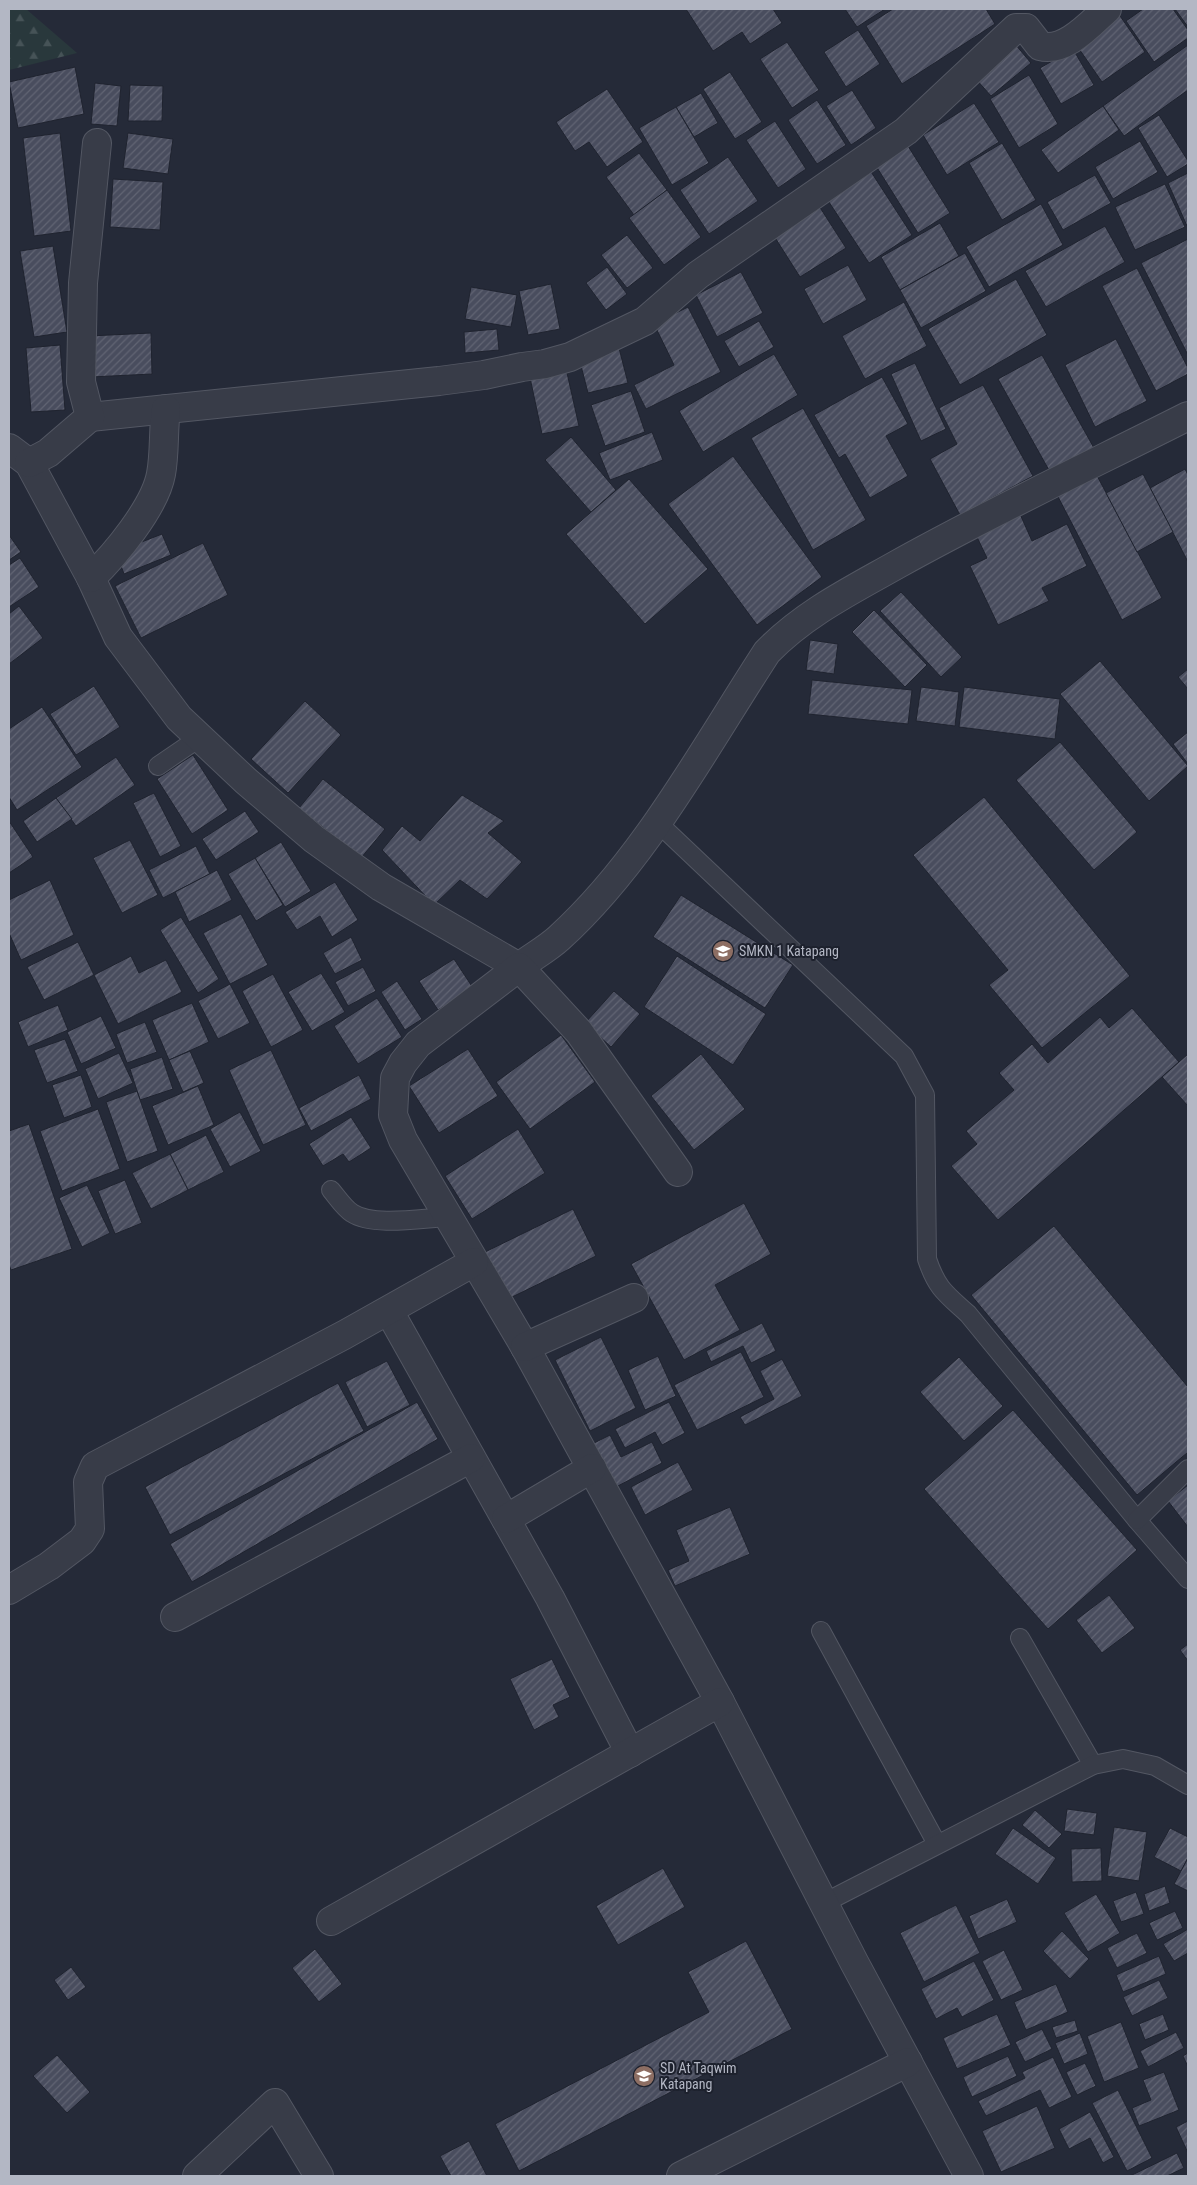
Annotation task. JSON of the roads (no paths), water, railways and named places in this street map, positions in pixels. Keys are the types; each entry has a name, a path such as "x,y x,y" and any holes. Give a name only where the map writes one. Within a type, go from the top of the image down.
{"street":[{"path":"678,1172 579,1032 519,967 381,887 321,844 246,781 178,718 118,637 91,578 19,456 48,453 90,417 439,381 484,375 570,357 645,321 698,276 906,131 1016,28 1026,28 1040,46 1053,48 1069,40 1107,9"},
{"path":"90,417 82,382 83,283 98,143"},
{"path":"91,578 104,565 136,524 157,490 162,473 163,430 166,409"},
{"path":"969,2176 720,1702 525,1347 403,1140 393,1115 395,1078 418,1044 558,939 588,909 657,822 767,652 795,626 824,605 937,542 1188,416"},
{"path":"9,1590 48,1566 82,1541 90,1529 88,1482 95,1466 389,1311 474,1262"},
{"path":"525,1347 634,1298"},
{"path":"389,1311 550,1598 630,1753"},
{"path":"175,1617 471,1458"},
{"path":"506,1519 592,1468"},
{"path":"331,1921 720,1702"},
{"path":"681,2176 908,2062"},
{"path":"197,2176 275,2104 319,2176"}],"lane":[{"path":"158,766 199,738"},
{"path":"657,822 904,1056 925,1095 927,1259 933,1278 940,1288 968,1314 1137,1520 1188,1579"},
{"path":"331,1190 352,1213 366,1219 448,1217"},
{"path":"1137,1520 1188,1470"},
{"path":"822,1632 937,1844"},
{"path":"1020,1638 1093,1765"},
{"path":"824,1903 1093,1765 1123,1759 1155,1766 1188,1785"}],"place":[{"name":"SMKN 1 Katapang","path":"723,951"},
{"name":"SD At Taqwim Katapang","path":"644,2076"}]}
